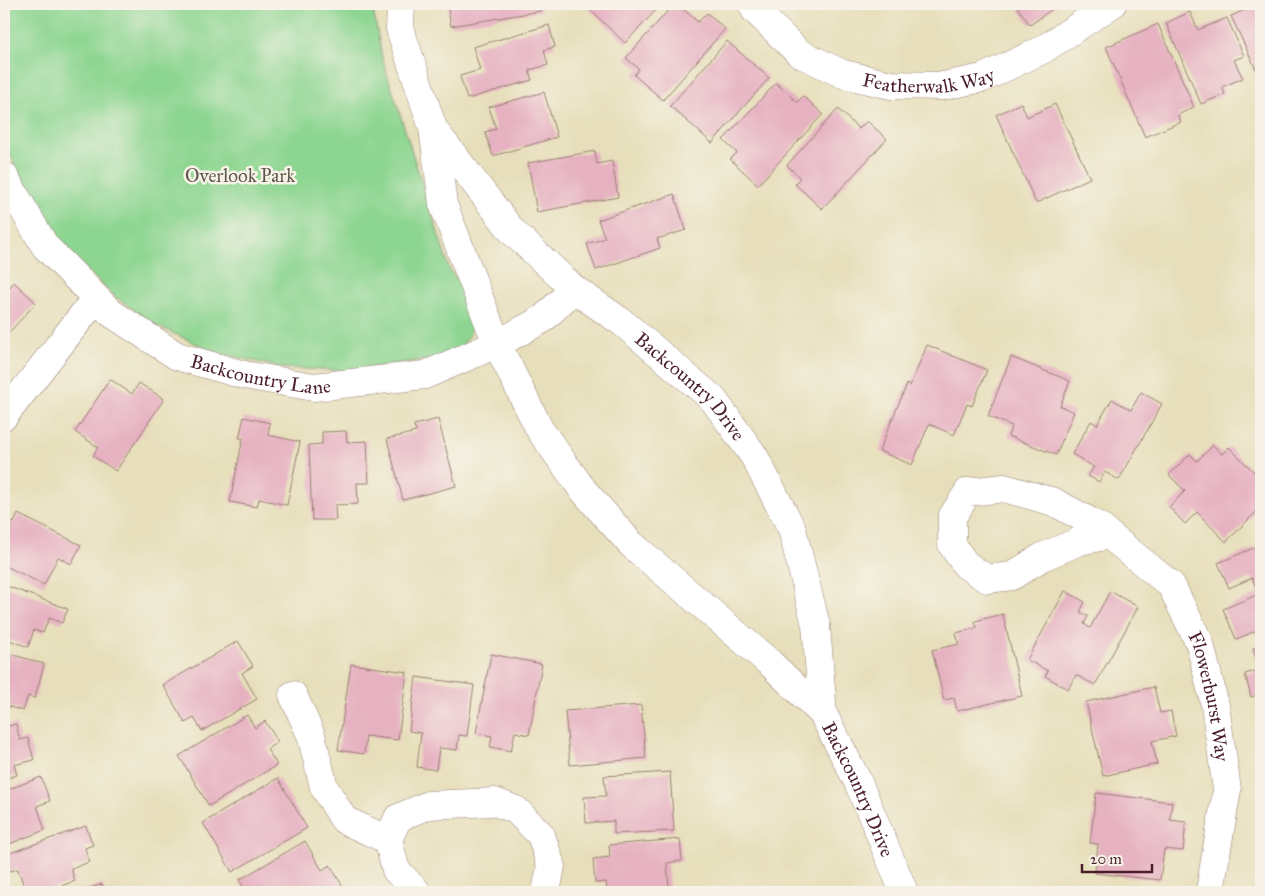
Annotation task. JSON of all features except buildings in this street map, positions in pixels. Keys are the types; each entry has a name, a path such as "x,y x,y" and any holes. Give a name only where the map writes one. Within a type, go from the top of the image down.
{"street":[{"name":"Backcountry Drive","path":"401,4 400,29 433,128 443,204 497,344 540,430 589,497 631,544 770,663 823,714 858,782 904,892"},
{"name":"Featherwalk Way","path":"752,4 755,10 799,53 843,74 891,85 943,86 983,78 1044,49 1112,4"},
{"name":"Backcountry Drive","path":"433,128 512,231 574,289 628,327 713,399 754,456 792,529 816,625 823,714"},
{"name":"Backcountry Lane","path":"4,176 44,246 111,313 178,356 244,376 314,387 425,375 497,344 543,319 574,289"},
{"path":"4,416 96,298"},
{"name":"Flowerburst Way","path":"1110,535 1080,541 1042,557 1012,576 987,579 966,565 952,544 952,516 968,492 1004,488 1054,502 1100,527 1110,535 1171,585 1200,644 1215,705 1227,790 1210,892"},
{"path":"293,695 312,735 324,787 344,820 388,840"},
{"path":"418,892 396,870 388,840 398,818 428,805 495,802 516,810 541,835 550,866 546,892"}],"green space":[{"name":"Overlook Park","path":"4,4 372,4 382,58 450,271 460,282 473,317 470,334 460,349 430,360 348,371 283,368 215,352 157,326 111,294 67,250 31,199 8,150 4,132"}]}
